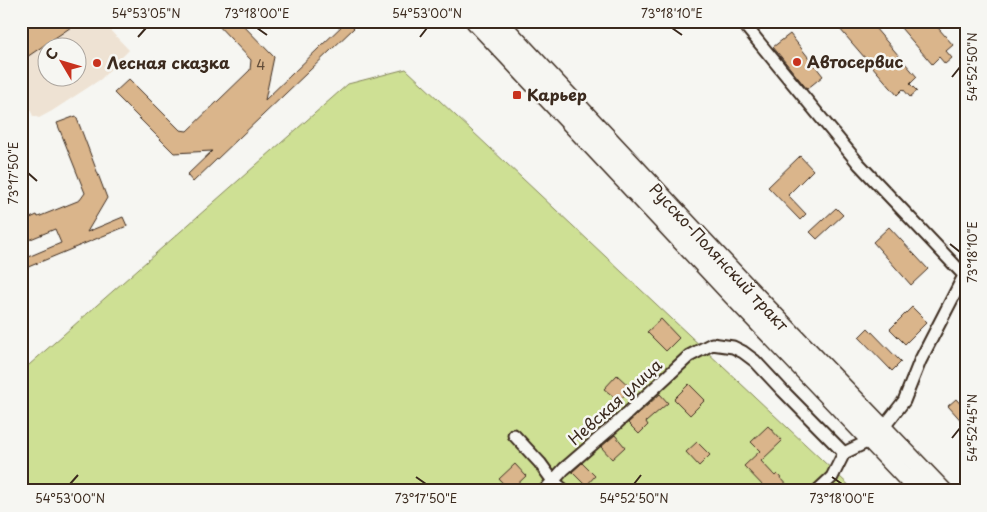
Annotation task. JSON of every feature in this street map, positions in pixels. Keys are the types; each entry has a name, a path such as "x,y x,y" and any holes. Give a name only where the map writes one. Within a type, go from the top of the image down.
{"main road":[{"name":"Русско-Полянский тракт","path":"475,21 732,295 877,434 943,491"},
{"name":"Русско-Полянский тракт","path":"498,21 737,276 877,434 919,491"}],"street":[{"path":"743,21 859,164 965,274 920,361 904,401 877,434 844,453 832,477 817,491"},
{"name":"Невская улица","path":"544,491 564,469 618,423 689,356 712,344 733,347 755,361 844,453"},
{"path":"514,435 565,491"}],"shaded area":[{"name":"Лесная сказка","path":"21,21 98,21 101,25 105,25 129,50 101,79 88,87 88,38 38,38 38,88 87,88 39,118 33,116 21,90"}],"green space":[{"path":"406,69 855,491 21,491 21,372 348,84"}],"building":[{"path":"21,21 80,21 55,38 38,38 38,49 21,61"},
{"path":"214,21 239,21 274,57 265,100 347,21 354,28 193,182 187,175 212,151 174,153 114,93 129,79 180,130 187,131 250,70 251,60"},
{"path":"833,21 869,21 917,77 910,84 917,91 910,97 903,89 897,95"},
{"path":"895,21 932,21 953,45 946,51 952,58 945,64 939,57 932,64"},
{"name":"Автосервис","path":"790,34 823,76 807,89 773,47"},
{"path":"76,116 107,198 87,232 123,217 127,226 21,270 21,260 61,243 55,229 21,243 21,222 80,200 85,193 57,123"},
{"path":"800,156 813,170 788,195 806,214 800,220 768,187"},
{"path":"836,208 843,215 817,239 810,232"},
{"path":"889,227 928,269 911,285 873,242"},
{"path":"912,307 927,322 905,344 890,329"},
{"path":"661,319 679,338 666,351 647,332"},
{"path":"868,328 901,362 892,371 859,337"},
{"path":"617,375 631,388 619,401 604,389"},
{"path":"689,384 705,400 690,415 674,399"},
{"path":"660,394 668,403 646,422 648,425 639,434 628,423"},
{"path":"956,399 966,410 966,426 948,406"},
{"path":"768,426 782,441 761,461 793,491 768,491 744,466 760,451 751,442"},
{"path":"615,435 625,447 612,459 601,447"},
{"path":"697,442 710,455 699,466 686,452"},
{"path":"582,463 595,476 586,486 572,472"},
{"path":"515,464 526,476 510,491 499,479"}],"place":[{"name":"Автосервис","path":"797,62"},
{"name":"Лесная сказка","path":"97,63"},
{"name":"Карьер","path":"517,95"}]}
